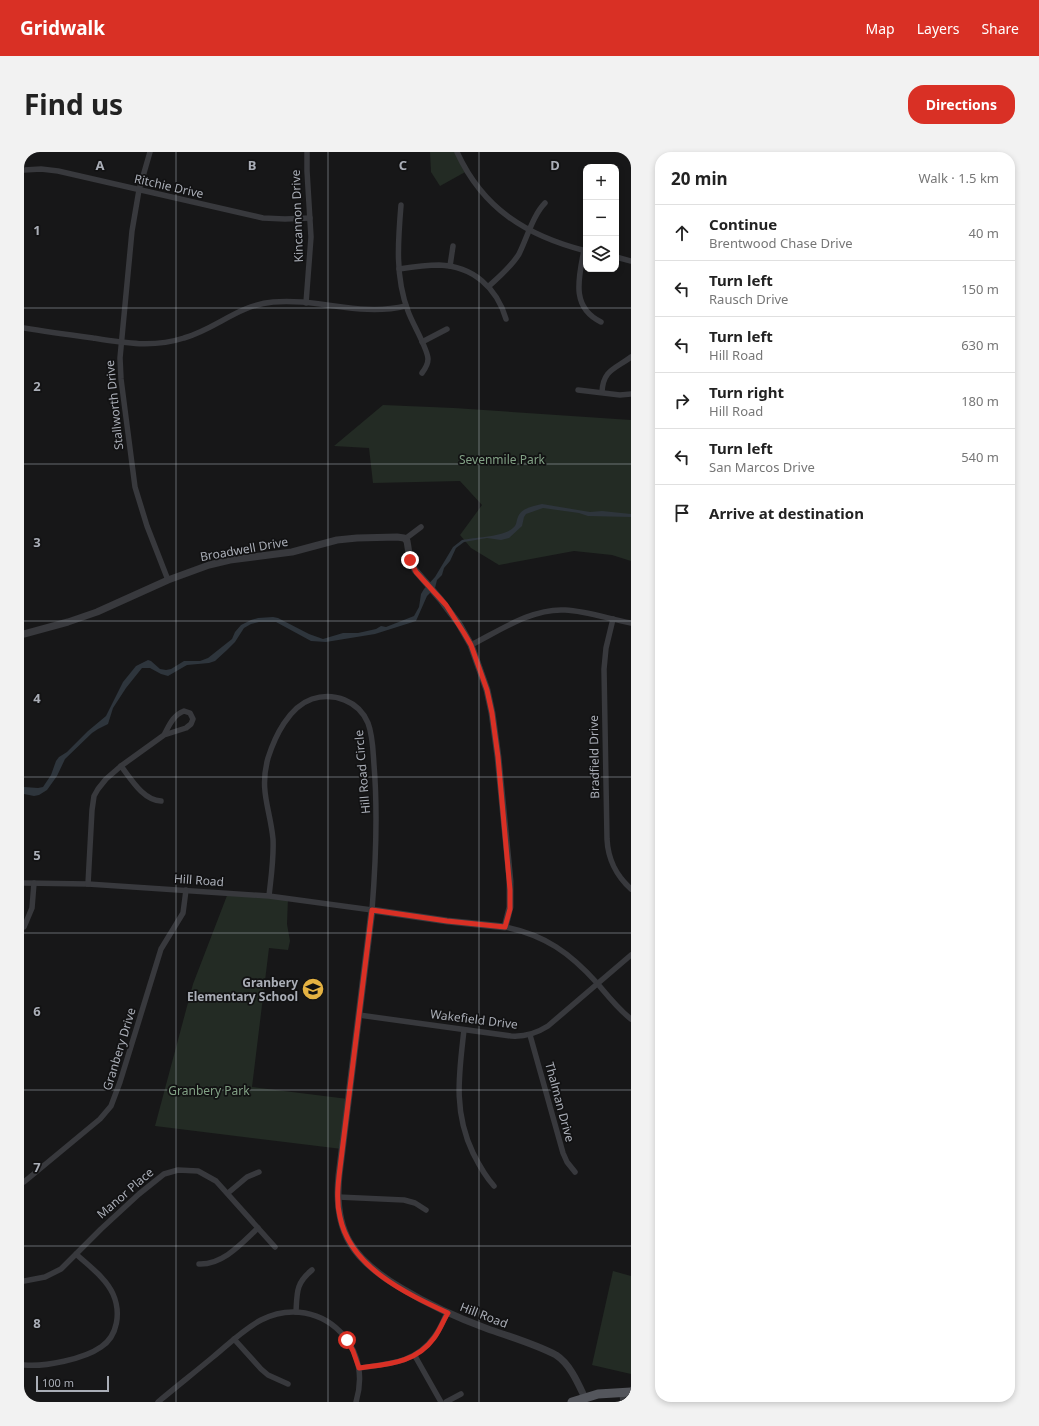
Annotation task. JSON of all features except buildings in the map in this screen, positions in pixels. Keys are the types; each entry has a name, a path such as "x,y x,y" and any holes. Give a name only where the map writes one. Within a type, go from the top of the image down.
{"main road":[{"path":"572,1402 598,1394 627,1392"}],"street":[{"name":"Stallworth Drive","path":"150,152 139,190 131,244 120,358 121,379 135,487 147,526 168,580"},
{"name":"Kincannon Drive","path":"306,303 311,246 307,152"},
{"path":"457,152 469,174 489,200 506,215 530,231 557,243 583,250"},
{"name":"Ritchie Drive","path":"24,170 41,169 58,171 263,218 310,218"},
{"path":"489,286 512,264 530,231 538,212 545,203"},
{"path":"401,205 398,240 401,286 406,306 427,353 428,360 422,373"},
{"path":"450,266 453,246"},
{"path":"619,258 631,261"},
{"path":"583,259 579,277 578,292 587,311 601,322"},
{"path":"399,269 435,265 450,266 471,273 489,286 499,302 506,319"},
{"path":"24,328 121,342 146,344 170,342 194,335 234,313 253,306 279,302 306,303 372,310 406,306"},
{"path":"422,342 448,329"},
{"path":"602,392 602,385 605,377 631,357"},
{"path":"578,390 620,395 631,394"},
{"path":"421,527 405,539 409,545 409,555 413,566 416,572 452,614 471,645 485,681 489,698 498,757 510,895 510,909 505,927"},
{"name":"Broadwell Drive","path":"24,634 97,612 168,580 209,565 292,552 337,540 397,537 405,539"},
{"path":"471,645 525,618 545,611 574,611 631,622"},
{"name":"Bradfield Drive","path":"613,619 606,648 604,669 607,839 608,854 614,867 618,875 631,889"},
{"name":"Hill Road Circle","path":"269,896 273,843 264,786 266,767 270,754 280,730 300,706 308,701 325,696 337,697 349,702 362,712 372,735 377,808 372,910"},
{"path":"88,884 93,800 102,784 121,766 164,735 189,727 193,719 190,713 184,710 177,714 164,735"},
{"path":"121,766 147,796 154,800 161,800"},
{"name":"Hill Road","path":"24,883 88,884 269,896 440,920 505,927 532,934 556,945 574,959 613,1002 631,1019"},
{"path":"24,927 32,908 34,883"},
{"name":"Granbery Drive","path":"24,1182 100,1119 111,1106 120,1082 161,949 184,913 186,890"},
{"name":"Hill Road","path":"372,910 340,1168 338,1197 340,1217 345,1234 354,1250 362,1260 393,1284 448,1313 556,1355 562,1359 570,1370 585,1398"},
{"name":"Wakefield Drive","path":"359,1015 515,1036 530,1035 548,1026 631,954"},
{"path":"464,1030 458,1088 462,1121 475,1158 484,1175 494,1186"},
{"name":"Thalman Drive","path":"530,1035 563,1153 567,1162 575,1172"},
{"name":"Manor Place","path":"24,1282 41,1278 57,1271 125,1206 166,1173 183,1169 198,1171 216,1181 275,1247"},
{"path":"228,1193 247,1177 259,1172"},
{"path":"338,1197 402,1199 415,1203 426,1210"},
{"path":"199,1264 212,1262 229,1253 258,1228"},
{"path":"24,1365 46,1364 88,1354 103,1346 112,1333 118,1316 113,1294 105,1282 76,1254"},
{"path":"296,1312 298,1287 303,1278 312,1270"},
{"path":"158,1402 253,1324 280,1313 296,1312 319,1317 337,1329 349,1343 359,1368 360,1386 356,1402"},
{"path":"359,1368 399,1362 415,1356 434,1337 448,1313"},
{"path":"234,1339 268,1375 288,1384"},
{"path":"415,1356 441,1402"},
{"path":"623,1402 627,1392"},
{"path":"446,1402 461,1394"}],"green space":[{"path":"430,152 457,152 467,171 440,186 431,172"},
{"name":"Sevenmile Park","path":"383,405 454,408 631,420 631,561 612,555 574,551 499,565 471,548 460,535 482,505 460,481 373,483 369,448 334,446"},
{"name":"Granbery Park","path":"228,893 288,898 287,924 290,941 288,950 269,948 252,1087 348,1099 342,1149 155,1126 193,984"},
{"path":"613,1271 631,1276 631,1374 592,1365"}],"shaded area":[{"path":"542,504 590,512 602,511 631,514 631,517 588,516 579,513 543,508 526,514 522,526 509,538 501,540 487,538 464,542 456,548 450,561 444,568 442,575 437,580 435,588 427,596 416,621 375,634 326,642 311,641 276,622 259,622 244,628 235,642 215,661 187,665 168,676 150,668 142,668 126,688 113,708 108,724 92,733 65,759 57,776 47,790 34,796 24,794 24,787 43,787 51,775 59,757 67,752 106,716 123,682 136,666 148,660 160,669 166,670 171,669 184,661 200,661 208,658 232,639 235,632 241,625 258,618 278,618 309,634 323,639 343,633 358,633 376,629 381,626 386,627 414,616 419,607 421,594 435,577 453,547 462,540 496,535 508,531 515,526 522,511"}],"place":[{"name":"Granbery Elementary School","path":"313,989"}],"route":[{"path":"347,1340 359,1368 392,1364 415,1356 429,1344 448,1313 402,1289 370,1267 354,1250 350,1243 344,1231 338,1209 338,1183 372,910 447,921 505,927 510,904 507,851 498,757 492,713 485,681 471,645 459,624 441,600 416,572 410,560"}]}
